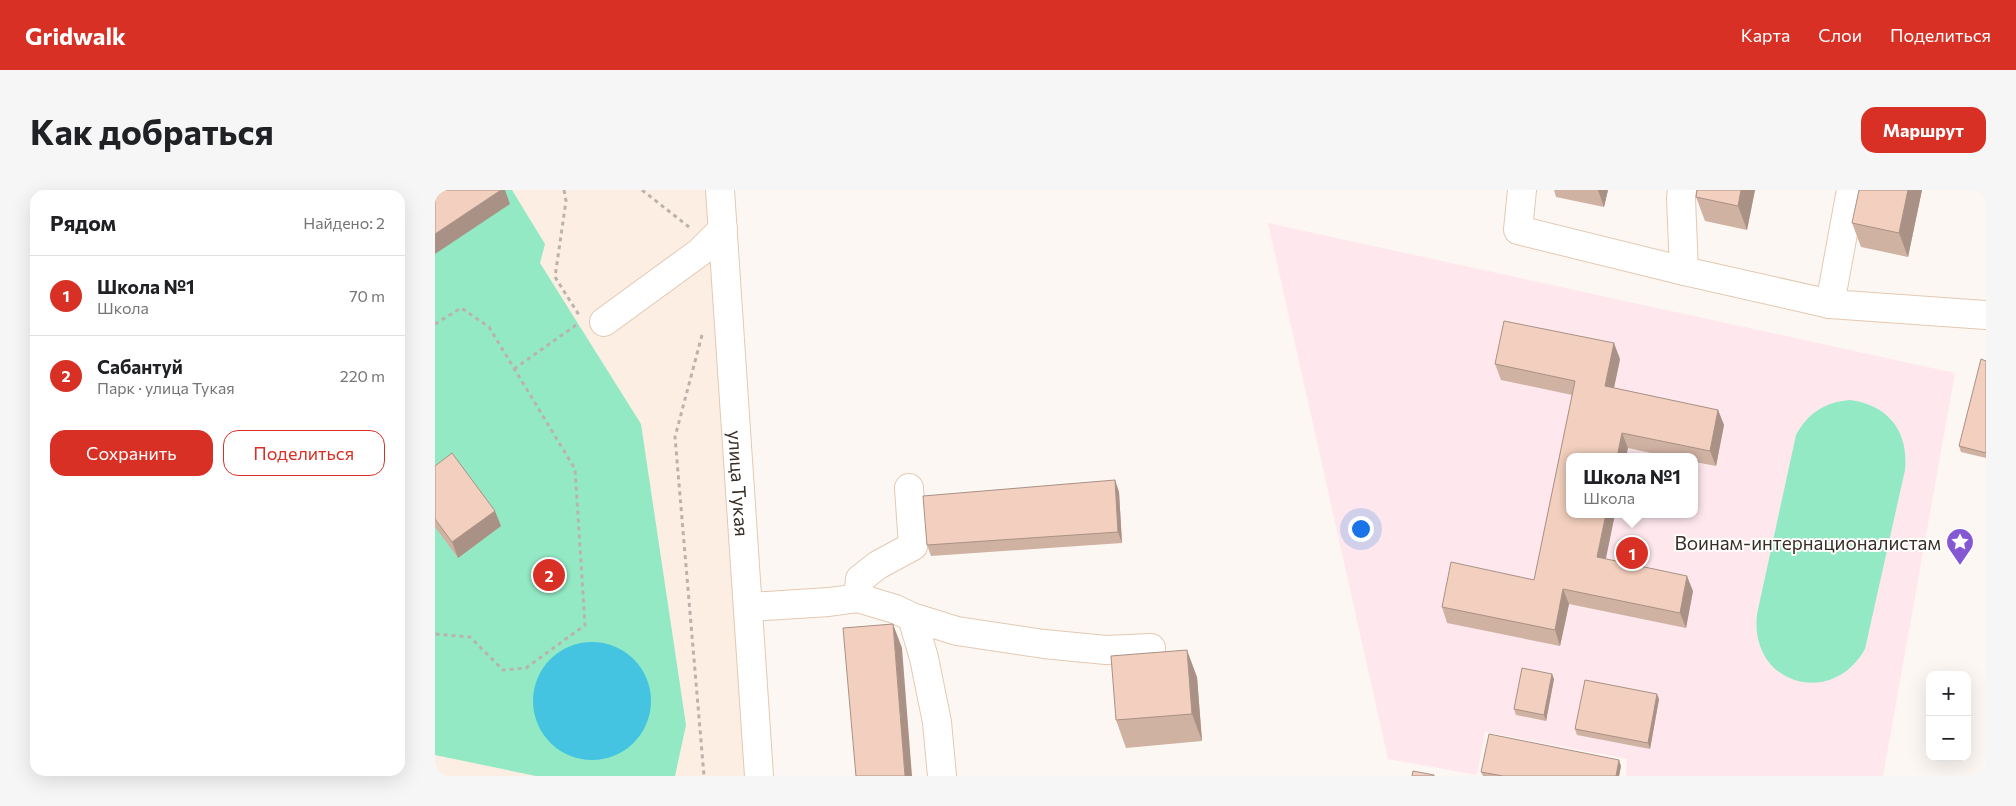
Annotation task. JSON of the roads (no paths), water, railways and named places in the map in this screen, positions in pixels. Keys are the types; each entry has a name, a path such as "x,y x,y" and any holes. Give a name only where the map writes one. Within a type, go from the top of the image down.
{"street":[{"name":"улица Тукая","path":"720,190 759,776"},
{"path":"1523,190 1518,230 1684,272 1830,304 1985,307"},
{"path":"1682,190 1684,272"},
{"path":"1830,304 1851,190"},
{"path":"604,322 700,252 723,229"},
{"path":"858,598 860,579 878,565 913,546 909,488"},
{"path":"749,607 829,602 858,598 957,631 1044,644 1106,650 1151,648"},
{"path":"912,617 924,658 937,722 942,776"}],"water":[{"path":"592,642 615,646 634,659 647,678 651,701 647,724 634,743 615,756 592,760 569,756 550,743 537,724 533,701 537,678 550,659 569,646"}],"place":[{"name":"Школа №1","path":"1632,553"},
{"name":"Воинам-интернационалистам","path":"1960,566"},
{"name":"Сабантуй","path":"549,575"}]}
